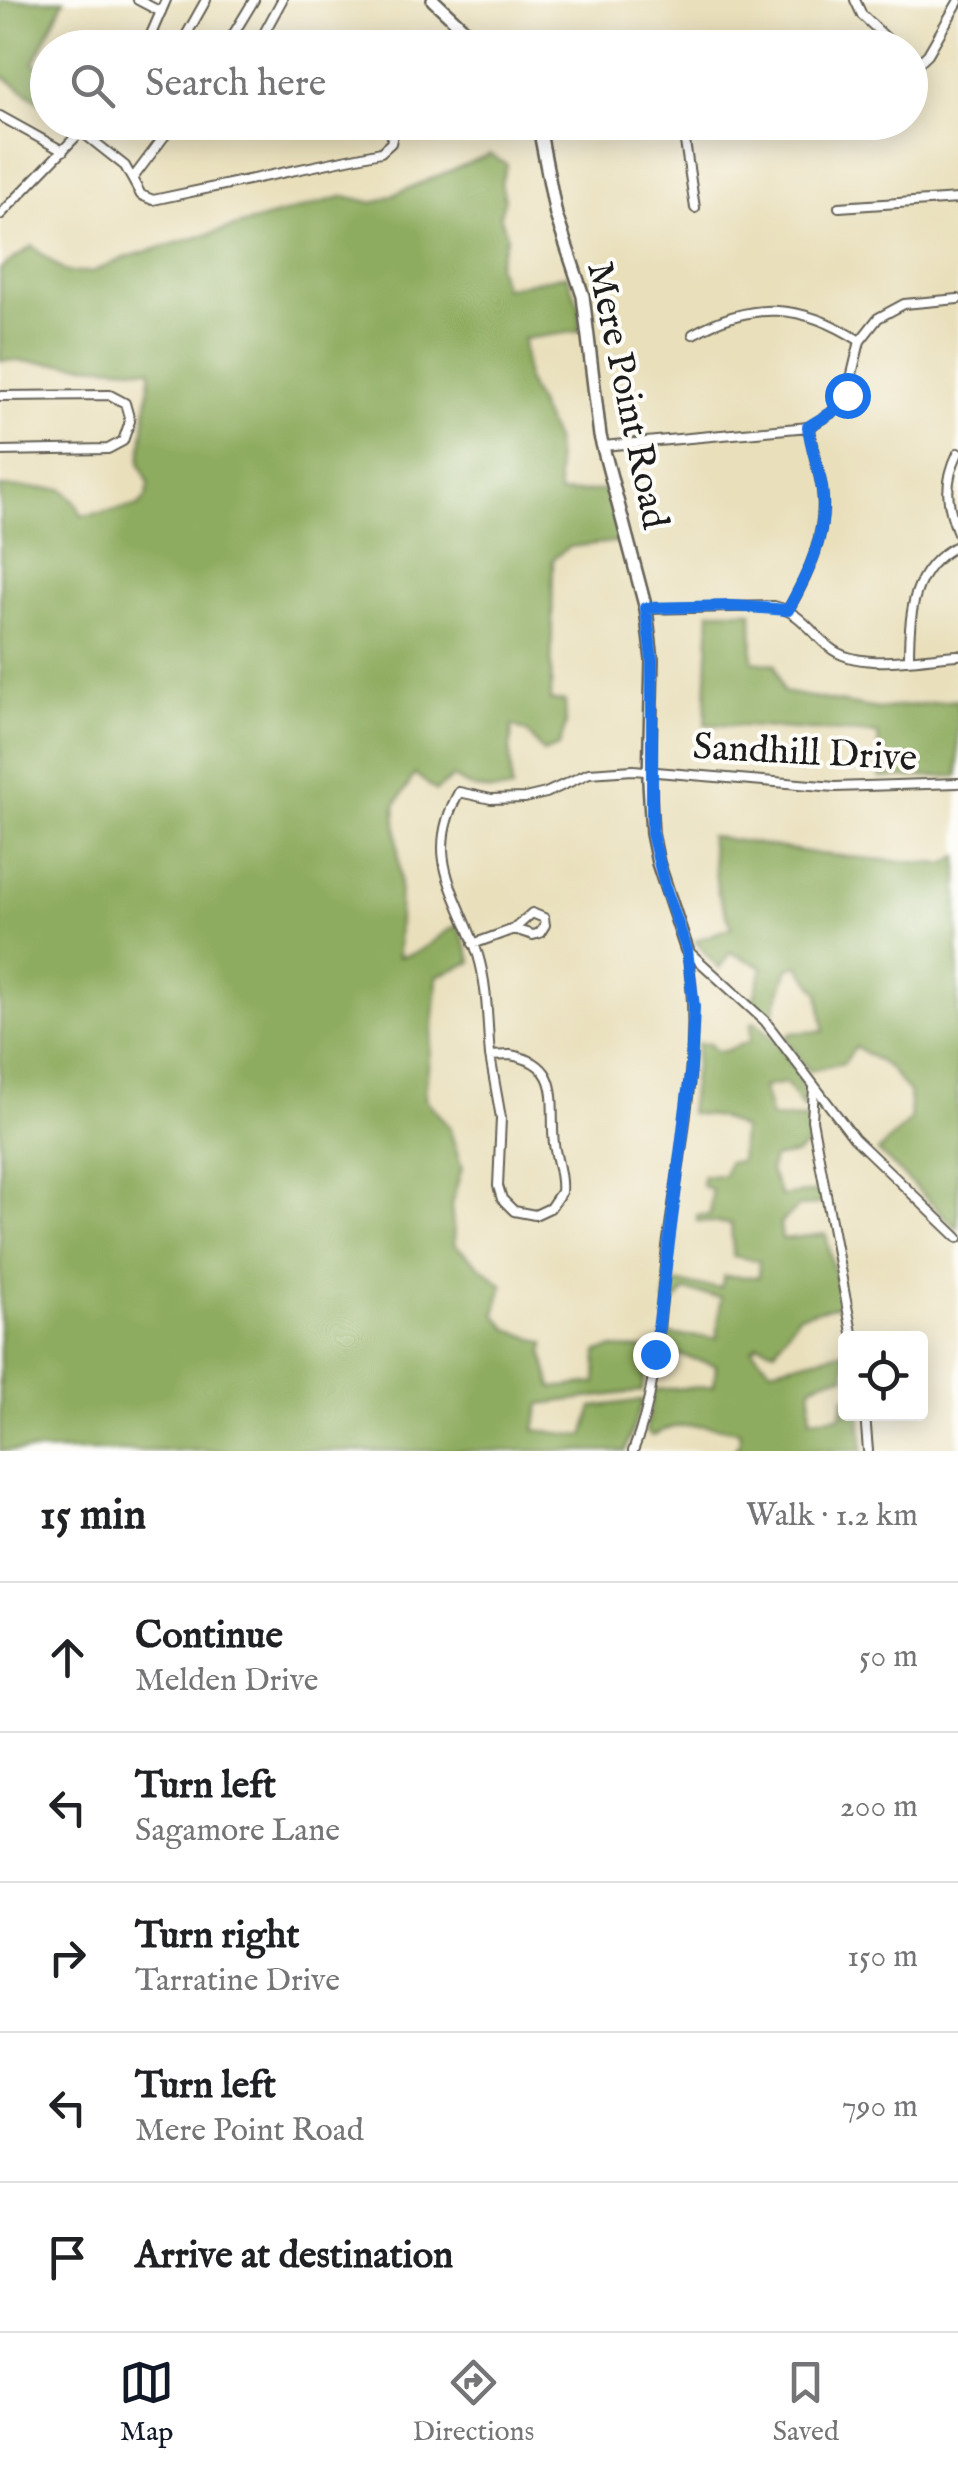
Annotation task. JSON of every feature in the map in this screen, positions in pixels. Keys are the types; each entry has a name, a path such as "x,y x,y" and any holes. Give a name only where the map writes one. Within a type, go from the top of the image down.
{"street":[{"path":"138,0 161,12"},
{"path":"153,30 166,0"},
{"path":"188,30 206,0"},
{"path":"236,30 254,0"},
{"path":"266,30 282,0"},
{"path":"433,0 465,30"},
{"path":"855,0 862,15 878,30"},
{"path":"928,54 958,2"},
{"path":"0,116 30,133"},
{"path":"43,140 62,151"},
{"path":"0,215 74,140"},
{"path":"92,140 124,166 141,195 153,200 375,154 386,149 392,140"},
{"path":"134,178 162,140"},
{"name":"Mere Point Road","path":"541,140 556,215 583,296 603,446 646,608 652,660 650,770 654,848 687,950 694,1007 691,1067 652,1378 632,1451"},
{"path":"685,140 695,208"},
{"path":"839,207 958,199"},
{"path":"603,446 808,427 831,413 847,395 860,341 878,318 894,308 916,302 958,298"},
{"path":"692,334 734,316 778,310 812,316 860,341"},
{"path":"0,396 110,395 125,402 130,422 123,440 108,449 0,452"},
{"path":"788,610 816,553 822,522 822,492 808,427"},
{"path":"958,453 946,487 958,534"},
{"path":"909,658 914,594 928,568 958,546"},
{"path":"646,608 734,606 788,610 828,647 848,658 870,661 958,656"},
{"name":"Sandhill Drive","path":"474,944 442,864 444,834 459,792 491,799 525,798 589,773 650,770 835,787 958,783"},
{"path":"490,1056 531,1060 550,1083 562,1185 554,1204 540,1214 529,1216 514,1211 499,1193 502,1134 490,1056 486,992 474,944 514,929"},
{"path":"687,950 765,1020 814,1088 871,1156 958,1238"},
{"path":"814,1088 812,1120 852,1331"},
{"path":"866,1421 868,1451"}],"green space":[{"path":"0,0 64,0 50,30 30,30 30,95 0,74"},
{"path":"490,154 507,165 501,183 505,199 500,215 507,236 497,265 504,288 567,275 580,308 580,331 523,339 527,381 555,440 559,494 605,490 623,541 569,547 553,559 551,701 565,701 566,724 559,746 543,752 527,732 512,726 512,790 481,790 453,777 436,791 415,774 395,806 400,880 398,957 416,952 458,925 472,962 437,976 425,1098 449,1127 462,1168 451,1205 455,1245 503,1285 495,1314 508,1329 545,1343 543,1353 552,1388 596,1383 597,1352 613,1348 650,1349 642,1391 540,1404 535,1430 584,1436 593,1407 643,1400 625,1451 0,1451 0,487 63,489 82,516 138,506 146,497 149,484 140,463 151,369 0,360 0,269 32,246 65,272 92,272 127,257 345,196 374,203"},
{"path":"710,611 752,611 753,661 775,664 783,692 878,709 958,700 958,776 880,778 878,734 705,724"},
{"path":"710,836 819,854 894,861 945,864 958,856 958,1229 878,1151 911,1120 909,1093 889,1068 856,1047 844,1063 809,1071 786,1039 790,1033 824,1031 819,993 798,965 788,968 771,1020 753,1001 763,967 730,952 719,969 695,941 732,927 718,893"},
{"path":"756,1022 789,1060 800,1081 806,1107 786,1083 763,1087 771,1118 806,1119 811,1141 797,1154 773,1158 770,1171 781,1196 821,1191 822,1203 799,1207 780,1223 782,1239 826,1234 841,1305 798,1315 775,1350 758,1344 752,1349 771,1369 838,1353 838,1377 811,1387 810,1419 838,1416 838,1421 861,1421 863,1451 734,1451 740,1441 739,1431 694,1425 672,1427 652,1436 646,1431 654,1390 714,1386 716,1365 661,1350 663,1334 717,1338 721,1297 685,1291 675,1302 665,1301 668,1282 721,1288 724,1276 758,1277 759,1261 733,1256 731,1224 697,1221 697,1215 710,1215 712,1189 702,1186 703,1176 724,1175 728,1162 740,1161 742,1128 718,1117 689,1113 698,1043 725,1051 750,1041 751,1023"}],"route":[{"path":"655,1354 691,1067 694,992 687,950 652,834 652,660 646,608 774,606 788,610 816,553 822,522 822,492 808,427 831,413 847,395"}]}
